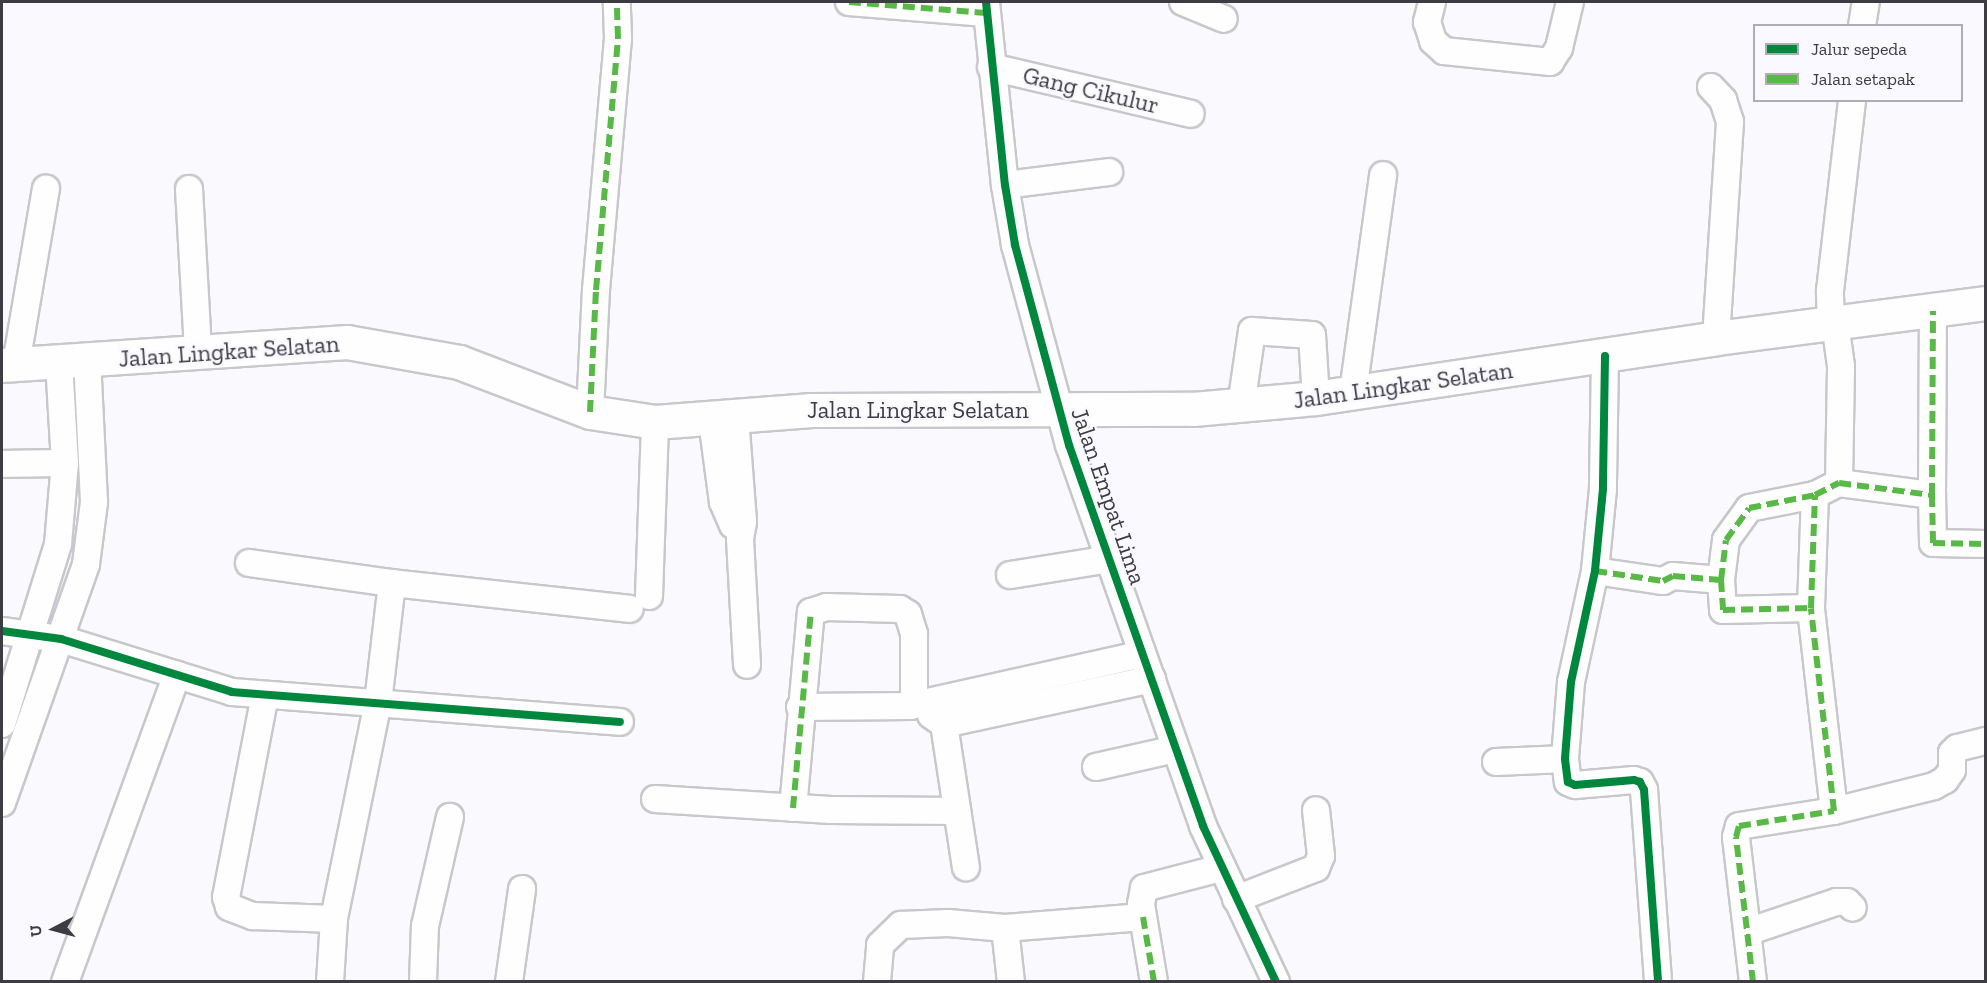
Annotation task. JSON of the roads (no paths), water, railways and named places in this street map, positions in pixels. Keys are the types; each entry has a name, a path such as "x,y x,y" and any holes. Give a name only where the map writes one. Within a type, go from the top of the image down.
{"highway":[{"name":"Jalan Lingkar Selatan","path":"9,364 347,342 410,351 459,362 590,412 655,422 812,410 1240,406 1316,398 1716,338 1986,303"}],"street":[{"path":"590,412 597,279 618,38 617,2"},
{"path":"849,2 986,7"},
{"path":"1183,2 1224,19"},
{"path":"1432,2 1427,22 1433,41 1444,51 1550,62 1559,48 1570,2"},
{"path":"1862,24 1866,2"},
{"name":"Jalan Empat Lima","path":"986,7 1005,185 1028,298 1059,409 1175,749 1221,868 1276,981"},
{"name":"Gang Cikulur","path":"991,67 1191,114"},
{"path":"1711,87 1723,100 1730,122 1716,338"},
{"path":"1839,483 1841,366 1837,337 1831,324 1830,291 1852,102"},
{"path":"1005,185 1109,172"},
{"path":"1353,392 1383,175"},
{"path":"9,364 46,189"},
{"path":"186,353 189,189"},
{"path":"1933,311 1933,543 1986,544"},
{"path":"1240,406 1252,331 1312,335 1316,398"},
{"path":"1605,356 1604,489 1595,572 1571,682 1565,759 1568,783 1575,785 1634,780 1640,782 1644,790 1658,981"},
{"path":"2,724 32,634 58,544 73,361"},
{"path":"2,803 86,564 94,502 73,361"},
{"path":"723,418 723,502 740,539 747,665"},
{"path":"249,563 392,583 639,602 655,422"},
{"path":"2,464 65,464"},
{"path":"1811,608 1723,610 1721,580 1726,540 1749,508 1815,495 1839,483 1932,495"},
{"path":"1815,495 1811,608 1834,811"},
{"path":"1010,575 1110,559"},
{"path":"1595,572 1663,580 1673,576 1721,580"},
{"path":"330,981 334,919 378,702 392,583"},
{"path":"792,808 808,621 817,607 900,609 908,614 914,634 914,702"},
{"path":"2,631 61,639 232,692 620,722"},
{"path":"801,707 901,707 914,702 1142,654"},
{"path":"65,981 177,675"},
{"path":"944,724 1152,679"},
{"path":"265,695 226,897 229,907 253,916 334,919"},
{"path":"914,702 944,724 966,867"},
{"path":"1753,981 1750,931 1736,837 1739,826 1834,811 1934,786 1952,770 1952,753 1957,748 1986,741"},
{"path":"1096,767 1175,749"},
{"path":"1496,762 1565,759"},
{"path":"655,799 792,808 957,811"},
{"path":"1236,899 1316,868 1321,856 1316,810"},
{"path":"423,981 425,926 450,817"},
{"path":"1154,981 1143,917 1141,895 1144,888 1221,868"},
{"path":"509,981 522,889"},
{"path":"1750,931 1836,902 1847,902 1853,908"},
{"path":"877,981 880,945 901,925 948,923 1005,928 1143,917"},
{"path":"1005,928 1011,981"}]}
